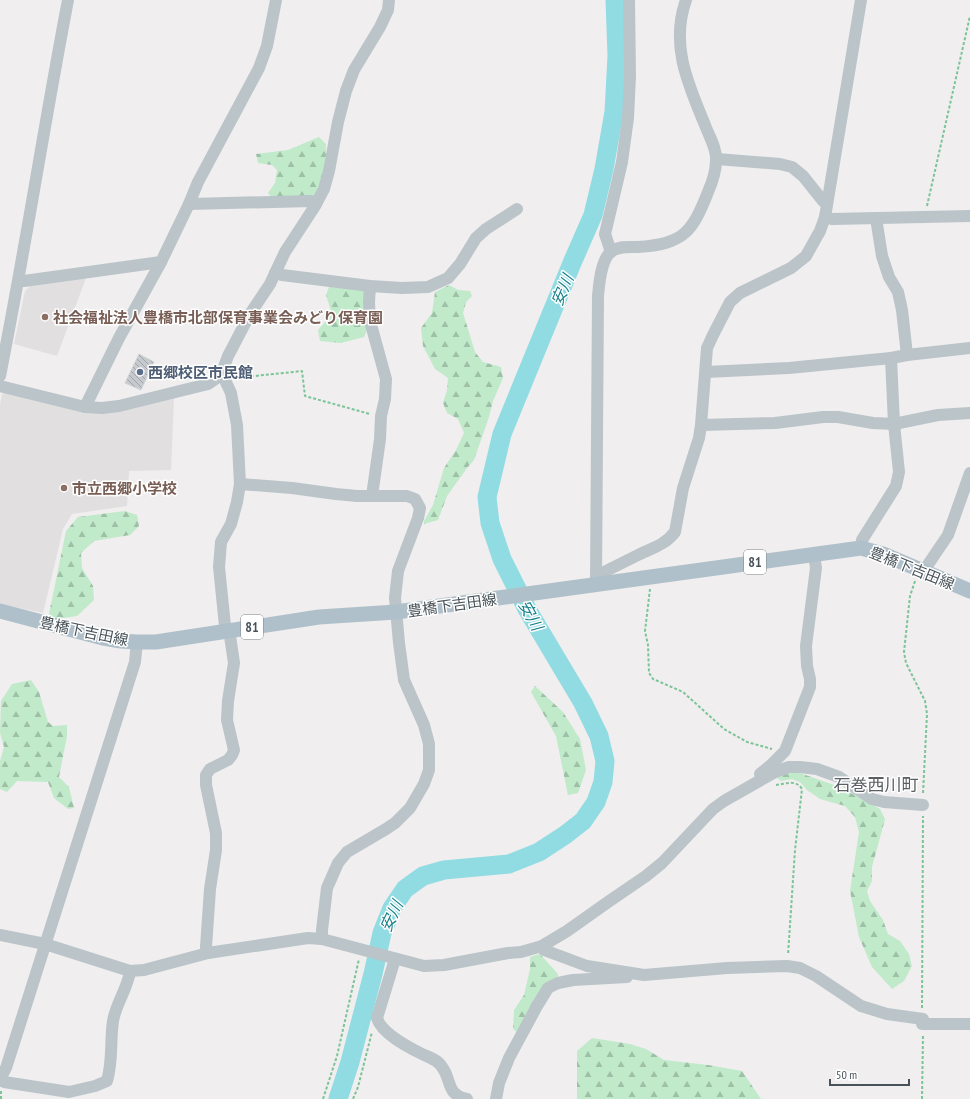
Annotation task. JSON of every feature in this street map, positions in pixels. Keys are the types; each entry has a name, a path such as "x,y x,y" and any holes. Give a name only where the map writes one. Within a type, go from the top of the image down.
{"main road":[{"name":"豊橋下吉田線","path":"0,611 103,638 121,641 156,642 319,617 396,612 532,594 596,580 650,577 861,548 883,554 970,591"}],"street":[{"path":"0,376 19,280 46,112 68,0"},
{"path":"85,407 119,338 161,262 198,182 260,68 267,46 276,0"},
{"path":"208,953 206,947 210,889 216,850 216,833 206,785 206,775 210,769 228,760 234,750 227,720 228,701 234,663 230,636 224,626 219,567 221,542 231,524 240,484 237,424 231,392 223,377 228,356 250,314 275,273 285,252 324,189 346,91 354,70 380,27 388,10 389,0"},
{"path":"611,252 605,234 622,162 628,118 630,76 629,0"},
{"path":"596,580 598,296 600,276 606,260 611,252 620,248 669,243 681,237 689,230 699,213 708,192 716,159 712,144 685,74 680,50 680,30 686,0"},
{"path":"596,580 635,556 661,545 671,538 675,532 683,488 694,458 701,425 707,348 712,335 730,302 740,293 791,268 806,256 820,231 825,217 862,0"},
{"path":"716,159 780,164 792,167 827,204"},
{"path":"189,204 311,201 316,204"},
{"path":"275,273 370,286 402,288 428,287 448,278 460,264 476,238 486,229 517,210"},
{"path":"825,217 832,219 970,216"},
{"path":"876,218 882,256 888,277 898,292 902,310 907,355"},
{"path":"19,280 24,281 82,274 161,262"},
{"path":"370,286 370,321 386,379 385,399 381,416 380,440 372,496"},
{"path":"706,372 789,368 891,358 970,348"},
{"path":"861,548 862,540 896,486 899,472 894,424 891,358"},
{"path":"0,386 85,407 102,408 119,406 208,384 223,377"},
{"path":"701,425 775,423 823,417 838,417 873,423 894,424 938,415 970,413"},
{"path":"923,572 948,535 970,473"},
{"path":"240,484 292,488 336,494 407,496 415,499 420,508 418,518 398,571 395,598 404,680 424,725 429,744 429,770 424,784 410,808 386,830 347,852 338,863 327,888 322,939"},
{"path":"752,784 754,778 771,765 785,751 810,687 806,646 816,568 814,554"},
{"path":"130,971 129,978 116,1007 113,1022 111,1068 108,1081 68,1095 11,1084 0,1080 6,1068 135,662 137,642"},
{"path":"0,935 45,944 130,971 144,970 208,953 308,938 322,939 424,966 444,965 521,952 542,946 567,931 646,876 680,845 713,809 724,801 752,784 775,772 789,767 817,769 839,777 872,799 884,802 923,805"},
{"path":"542,946 544,950 587,966 644,975 727,968 787,966 800,968 816,976 861,1006 887,1014 922,1021 970,1024"},
{"path":"391,958 377,1018 378,1023 384,1030 411,1048 436,1060 443,1067 452,1091 460,1098 467,1099"},
{"path":"496,1099 499,1083 509,1058 548,988 558,983 573,980 628,977 636,974"}],"path":[{"path":"926,218 926,210 970,16"},
{"path":"223,377 302,371 305,396 360,412 381,416"},
{"path":"922,1099 923,805 928,714 925,701 906,663 904,652 910,596 916,578 923,572"},
{"path":"650,577 645,631 648,645 649,673 653,679 683,692 724,729 747,742 777,751 782,754"},
{"path":"752,784 762,787 793,782 799,785 802,789 794,850 787,966"},
{"path":"324,1099 337,1056 362,950"},
{"path":"353,1099 358,1087 374,1027 378,1023"}],"shaded area":[{"name":"社会福祉法人豊橋市北部保育事業会みどり保育園","path":"86,278 57,356 14,344 25,291 30,286"},
{"name":"市立西郷小学校","path":"8,392 86,411 174,397 171,470 129,471 127,506 72,514 63,529 43,613 0,604 0,405 2,394"}],"green space":[{"path":"319,137 326,144 326,157 322,177 315,196 272,198 268,193 275,183 277,170 272,165 258,163 256,154 288,150"},
{"path":"449,285 458,290 470,291 472,296 466,302 463,313 475,352 483,362 501,367 503,378 493,401 474,460 447,496 438,520 424,524 424,521 433,505 444,468 456,450 464,433 458,419 447,413 443,403 447,390 448,378 435,369 423,346 421,328 432,313 435,292"},
{"path":"329,287 362,288 366,292 368,328 364,337 341,343 320,341 318,330 332,314 326,295"},
{"path":"125,511 137,515 139,526 130,535 94,541 81,553 82,568 93,586 94,600 77,616 56,619 49,614 66,531 78,517"},
{"path":"31,680 39,692 48,722 53,726 67,725 67,736 59,777 69,787 74,808 68,809 54,798 48,782 17,781 7,792 0,789 0,761 4,747 0,733 1,701 12,684"},
{"path":"535,686 563,712 580,739 586,770 578,793 568,795 556,736 531,692"},
{"path":"797,772 840,787 880,809 885,819 872,867 872,881 867,891 870,901 883,920 888,934 900,941 909,954 912,966 904,981 892,989 872,967 859,937 850,891 859,832 855,817 845,806 820,799 807,790 800,782 792,779 781,781 777,778 782,775"},
{"path":"540,954 558,974 558,979 517,1032 513,1029 514,1010 524,995 530,969 530,957"},
{"path":"592,1038 630,1044 646,1049 664,1060 742,1071 761,1099 577,1099 577,1051"}],"building":[{"name":"西郷校区市民館","path":"139,354 154,362 141,390 125,383"}],"waterway":[{"name":"安川","path":"338,1099 350,1062 382,933 392,908 405,889 423,876 444,870 509,864 539,852 583,821 596,802 603,782 605,761 599,736 583,703 527,609 502,559 490,523 487,497 502,434 593,215 604,169 614,112 617,56 615,0"}],"place":[{"name":"社会福祉法人豊橋市北部保育事業会みどり保育園","path":"45,317"},
{"name":"西郷校区市民館","path":"140,372"},
{"name":"市立西郷小学校","path":"64,488"}],"district":[{"name":"石巻西川町","path":"876,785"}]}
